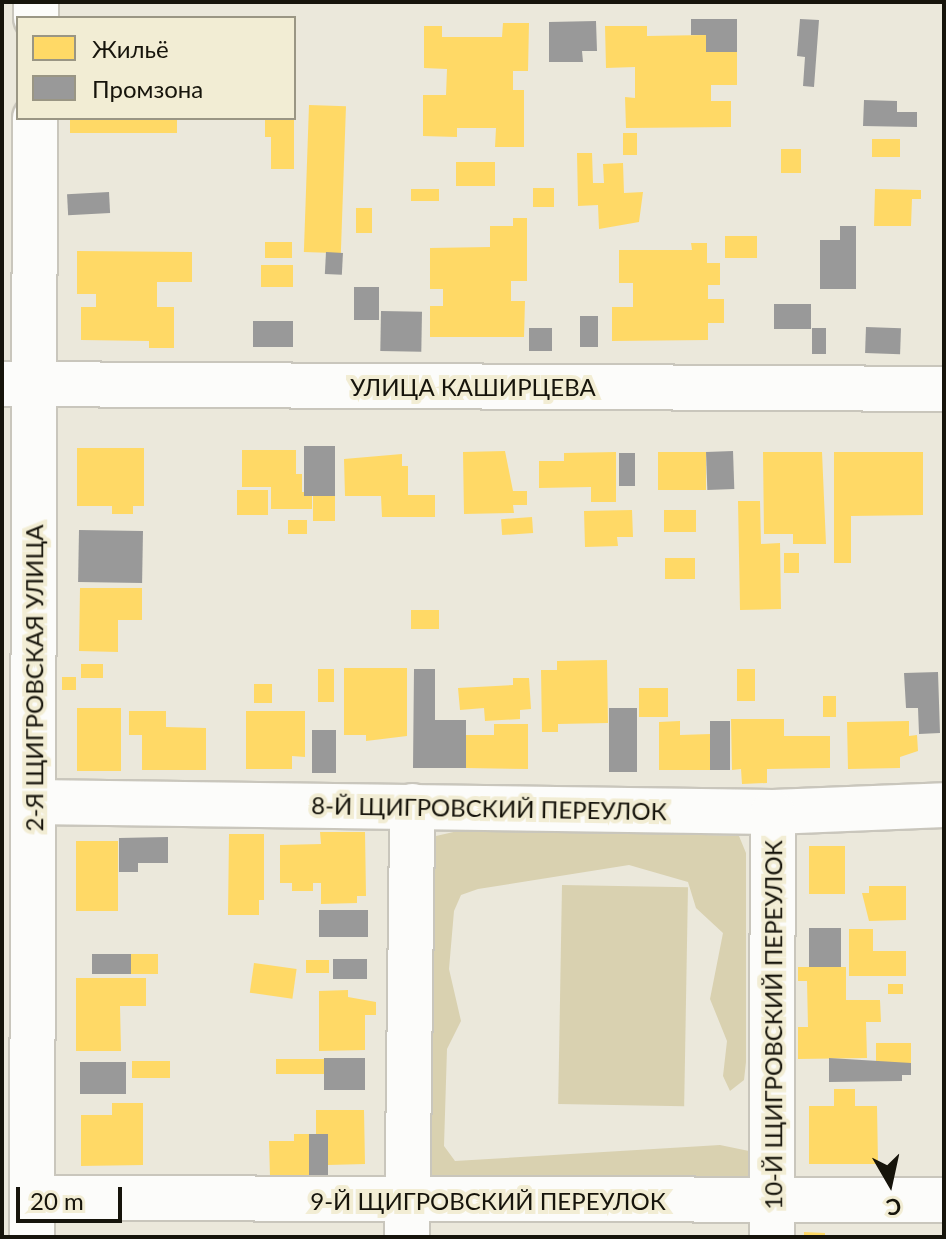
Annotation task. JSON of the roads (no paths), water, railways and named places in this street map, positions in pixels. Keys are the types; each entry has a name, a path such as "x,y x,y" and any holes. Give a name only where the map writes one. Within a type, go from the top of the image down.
{"street":[{"name":"2-Я ЩИГРОВСКАЯ УЛИЦА","path":"32,1218 33,802 18,385 35,120"},
{"name":"УЛИЦА КАШИРЦЕВА","path":"18,385 944,389"},
{"name":"8-Й ЩИГРОВСКИЙ ПЕРЕУЛОК","path":"33,802 773,812 944,805"},
{"path":"407,1218 412,806"},
{"name":"10-Й ЩИГРОВСКИЙ ПЕРЕУЛОК","path":"772,1220 773,812"},
{"name":"9-Й ЩИГРОВСКИЙ ПЕРЕУЛОК","path":"32,1218 772,1220 944,1200"}]}
